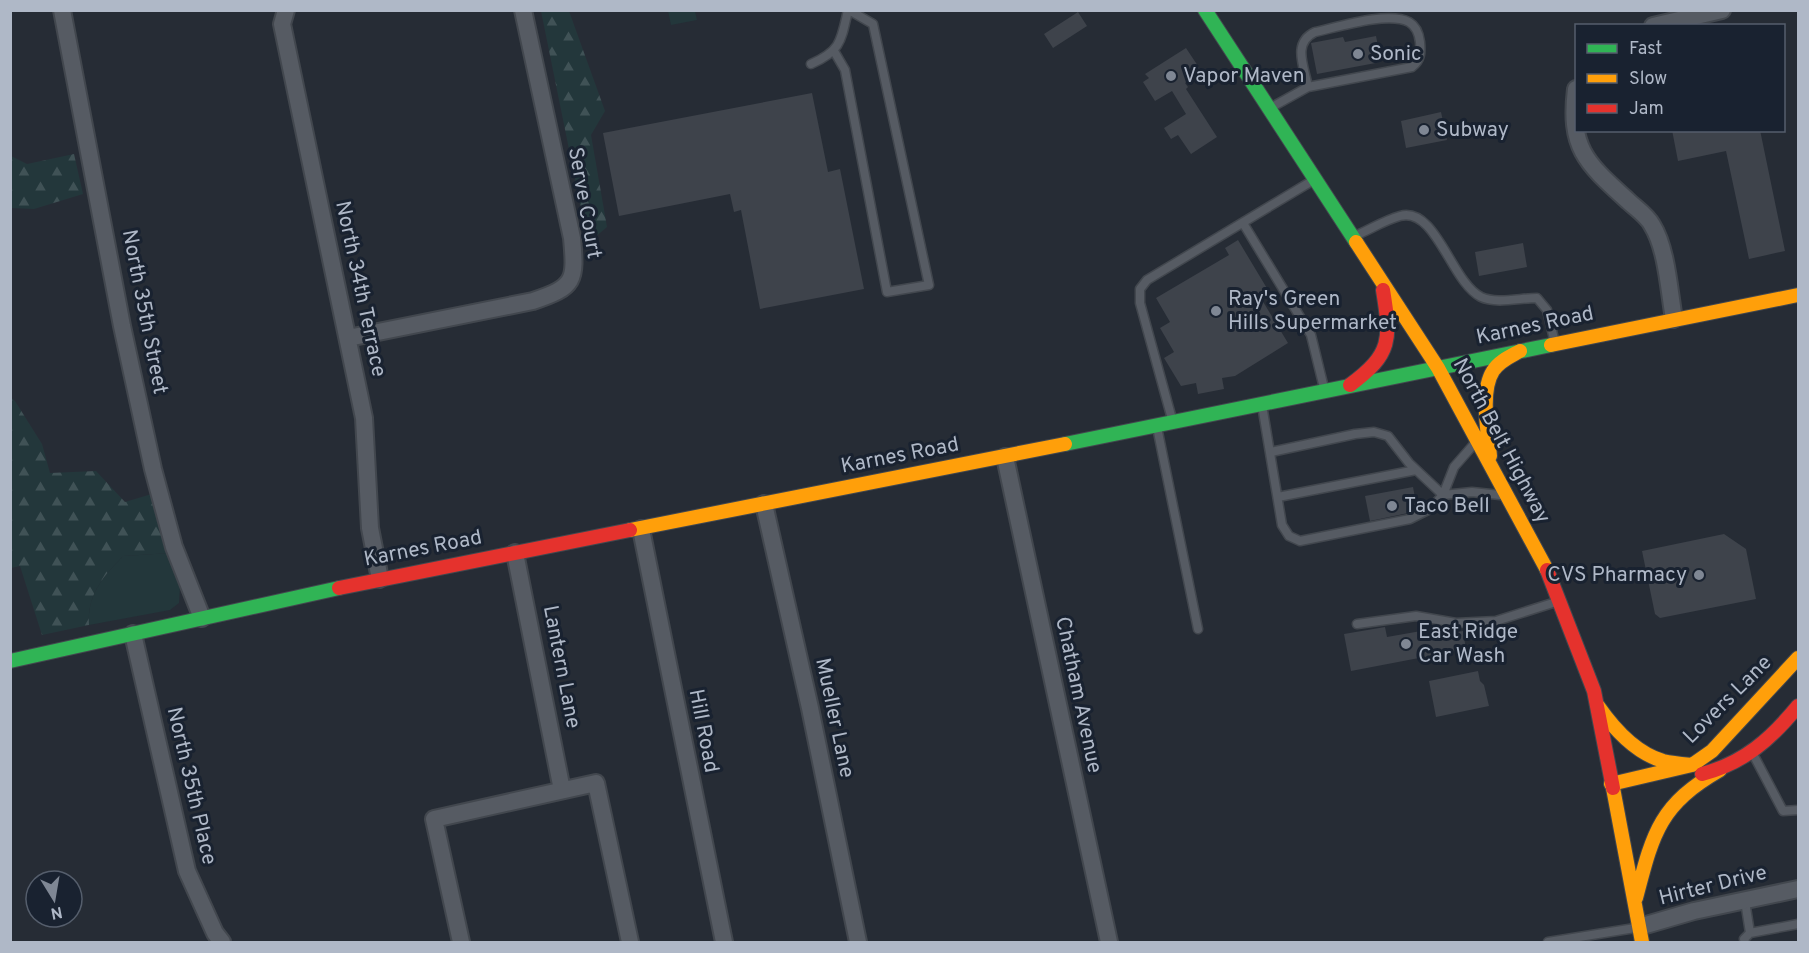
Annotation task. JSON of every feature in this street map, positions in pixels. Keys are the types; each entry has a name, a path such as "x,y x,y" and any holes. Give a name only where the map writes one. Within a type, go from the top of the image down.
{"street":[{"name":"North 35th Street","path":"62,10 122,326 153,469 174,547 202,618"},
{"name":"North 34th Terrace","path":"286,10 282,24 364,418 370,528 380,579"},
{"name":"Serve Court","path":"348,338 533,301 554,294 567,285 574,270 572,238 522,10"},
{"name":"North Belt Highway","path":"1205,10 1438,368 1551,578 1594,691 1640,935"},
{"path":"1662,24 1722,10"},
{"path":"1575,97 1573,114 1575,132 1585,157 1599,175 1652,224 1661,246 1674,319"},
{"path":"1350,385 1370,372 1380,360 1387,342 1389,325 1381,280"},
{"name":"Karnes Road","path":"10,661 380,579 1005,457 1156,424 1798,295"},
{"path":"1491,466 1487,392 1491,374 1502,362 1520,351"},
{"name":"Chatham Avenue","path":"1005,457 1109,942"},
{"name":"Mueller Lane","path":"764,504 858,942"},
{"name":"Hill Road","path":"641,529 724,942"},
{"name":"Lantern Lane","path":"515,553 562,790"},
{"name":"North 35th Place","path":"133,634 187,872 215,933 222,942"},
{"name":"Lovers Lane","path":"1611,784 1692,765 1712,751 1798,658"},
{"path":"1596,703 1622,736 1643,751 1660,760 1692,765"},
{"name":"Lovers Lane","path":"1611,784 1648,786 1720,770 1753,754 1783,725 1798,706"},
{"path":"1635,905 1650,847 1661,824 1677,800 1720,770"},
{"path":"460,942 434,819 596,783 630,942"},
{"name":"Hirter Drive","path":"1640,935 1694,911 1798,888"}],"lane":[{"path":"811,64 826,57 841,42 849,10 873,24 929,285 887,292 845,70 834,51"},
{"path":"1269,109 1308,87 1412,67 1418,62 1420,55 1419,36 1416,29 1411,23 1401,19 1386,19 1315,32 1307,36 1302,42 1302,53 1308,87"},
{"path":"1173,421 1140,303 1140,288 1147,280 1315,179"},
{"path":"1353,237 1402,215 1420,218 1435,234 1459,276 1477,294 1483,298 1499,300 1537,298 1547,310 1555,344"},
{"path":"1243,223 1311,335 1324,391"},
{"path":"1262,403 1282,525 1289,536 1300,541 1410,519 1430,510 1443,495 1454,467 1477,440"},
{"path":"1156,424 1198,629"},
{"path":"1271,452 1374,432 1388,436 1416,470 1443,495 1472,492 1506,495"},
{"path":"1278,497 1416,470"},
{"path":"1357,624 1416,616 1456,623 1496,621 1559,601"},
{"path":"1753,754 1783,811 1798,810"},
{"path":"1745,900 1750,933"},
{"path":"1745,942 1744,939 1750,933 1798,924"},
{"path":"1548,942 1640,935"}],"green space":[{"path":"541,11 569,11 605,111 591,135 607,227 588,243"},
{"path":"668,11 695,11 697,20 671,25"},
{"path":"74,154 83,194 34,209 11,208 11,156 27,164"},
{"path":"10,397 15,401 42,444 50,473 96,471 125,502 155,493 170,553 123,556 103,579 94,595 89,614 89,625 42,635 20,566 11,568"},
{"path":"170,553 180,587 179,603 170,610 89,625 89,614 94,595 103,579 123,556"}],"building":[{"path":"1078,12 1087,26 1053,48 1044,34"},
{"name":"Sonic","path":"1376,36 1381,62 1317,74 1311,43 1343,37 1345,42"},
{"path":"1186,48 1202,72 1185,83 1188,87 1186,89 1217,137 1191,154 1178,135 1171,139 1164,128 1186,114 1172,91 1155,101 1143,82 1149,78 1145,74"},
{"path":"812,93 828,172 840,169 864,289 760,309 741,210 734,212 730,194 619,216 603,133"},
{"name":"Subway","path":"1441,112 1447,140 1406,148 1401,121"},
{"path":"1672,132 1760,132 1785,251 1749,259 1726,151 1678,161"},
{"name":"Ray's Green Hills Supermarket","path":"1238,240 1271,295 1262,300 1288,343 1235,376 1222,378 1224,389 1198,394 1196,383 1181,386 1164,358 1174,352 1160,328 1170,322 1156,298 1229,255 1225,248"},
{"path":"1523,243 1527,267 1479,276 1475,252"},
{"name":"Taco Bell","path":"1413,487 1417,508 1408,513 1370,521 1365,496"},
{"name":"CVS Pharmacy","path":"1724,534 1746,549 1756,599 1660,618 1655,614 1642,551"},
{"name":"East Ridge Car Wash","path":"1385,627 1387,637 1421,631 1423,638 1463,631 1466,649 1351,671 1344,634"},
{"path":"1478,671 1489,706 1436,717 1429,681"}],"traffic: fast":[{"path":"1205,10 1356,242"},
{"path":"1065,444 1551,345"},
{"path":"10,661 339,588"}],"traffic: slow":[{"path":"1356,242 1438,368 1547,570"},
{"path":"1551,345 1798,295"},
{"path":"1490,456 1486,412 1489,379 1498,364 1520,351"},
{"path":"630,530 1065,444"},
{"path":"1611,784 1692,765 1712,751 1798,658"},
{"path":"1598,706 1618,731 1644,752 1663,761 1692,765"},
{"path":"1636,898 1654,838 1671,809 1700,783 1720,770"},
{"path":"1613,788 1642,942"}],"traffic: jam":[{"path":"1350,385 1374,364 1385,344 1387,321 1383,290"},
{"path":"339,588 630,530"},
{"path":"1547,570 1594,691 1613,788"},
{"path":"1702,774 1731,763 1756,748 1778,729 1798,706"}],"place":[{"name":"Sonic","path":"1358,54"},
{"name":"Vapor Maven","path":"1171,76"},
{"name":"Subway","path":"1424,130"},
{"name":"Ray's Green Hills Supermarket","path":"1216,311"},
{"name":"Taco Bell","path":"1392,506"},
{"name":"CVS Pharmacy","path":"1699,575"},
{"name":"East Ridge Car Wash","path":"1406,644"}]}
